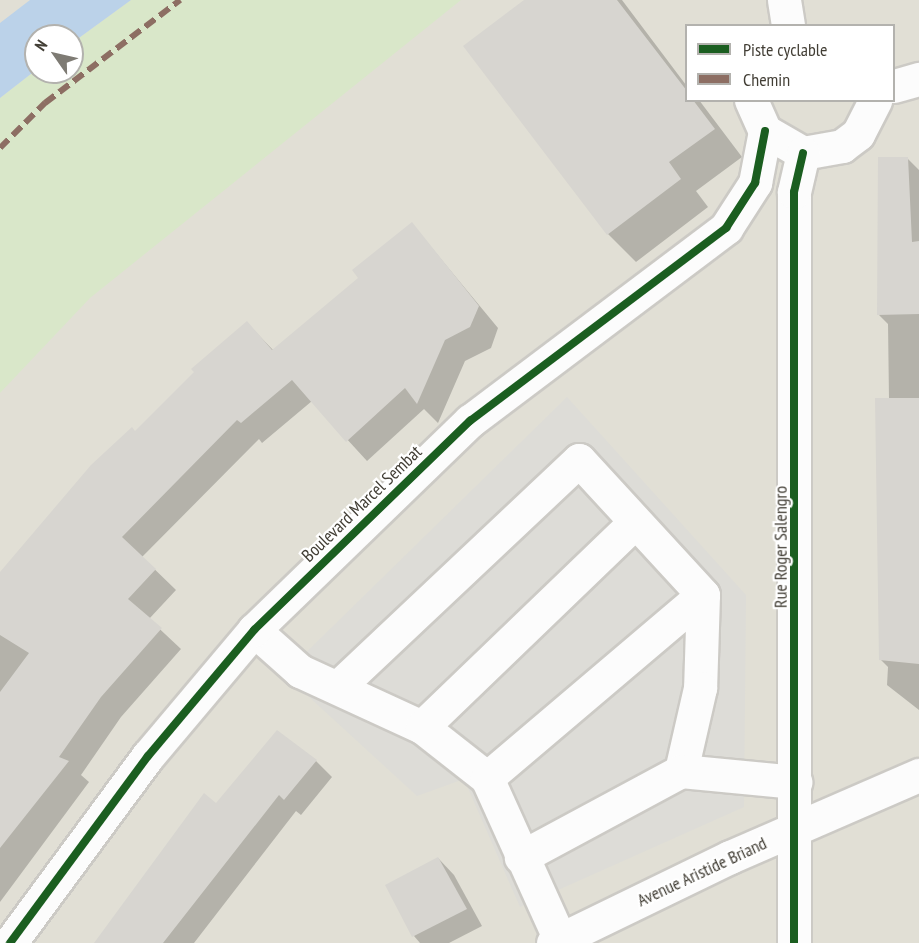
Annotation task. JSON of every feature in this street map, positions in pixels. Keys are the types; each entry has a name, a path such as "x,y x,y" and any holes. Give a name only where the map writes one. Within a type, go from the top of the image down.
{"street":[{"path":"784,0 788,24"},
{"path":"895,86 919,79"},
{"path":"752,102 765,131 803,153 823,152 850,140 869,118 874,102"},
{"name":"Boulevard Marcel Sembat","path":"10,943 148,756 254,630 470,421 726,228 755,183 765,131"},
{"name":"Rue Roger Salengro","path":"794,943 794,192 803,153"},
{"path":"338,687 579,460 634,523 703,595 700,688 681,771"},
{"path":"422,727 634,523"},
{"path":"487,778 703,595"},
{"path":"254,630 300,671 422,727 487,778 557,941"},
{"path":"521,857 681,771 795,782"},
{"name":"Avenue Aristide Briand","path":"557,941 919,775"}],"shaded area":[{"path":"0,0 919,0 919,943 0,943"},
{"path":"567,397 746,595 744,807 520,907 464,779 417,796 284,674"}],"green space":[{"path":"131,0 461,0 90,298 0,393 0,98 24,79 24,84 84,84 84,34"}],"water":[{"path":"30,0 131,0 84,34 84,24 24,24 24,79 0,98 0,23"}],"building":[{"path":"524,0 617,0 685,88 685,102 695,102 715,129 669,162 681,179 607,235 463,46"},
{"path":"878,157 908,157 912,242 919,241 919,314 877,315"},
{"path":"412,222 479,306 470,327 445,340 417,404 405,388 346,442 292,380 241,423 237,420 122,537 156,569 128,599 162,628 101,697 59,757 69,761 0,848 0,692 29,653 0,635 0,572 91,465 132,427 135,431 194,372 191,369 247,321 272,350 358,278 352,270"},
{"path":"875,398 919,398 919,664 879,660"},
{"path":"277,730 317,760 284,800 279,795 163,943 94,943 204,793 216,803"},
{"path":"438,857 467,909 412,937 385,885"}],"marked path":[{"path":"0,148 45,103 180,0"}],"cycle path":[{"path":"10,943 148,756 254,630 470,421 726,228 755,183 765,131"},
{"path":"794,943 794,192 803,153"}]}
